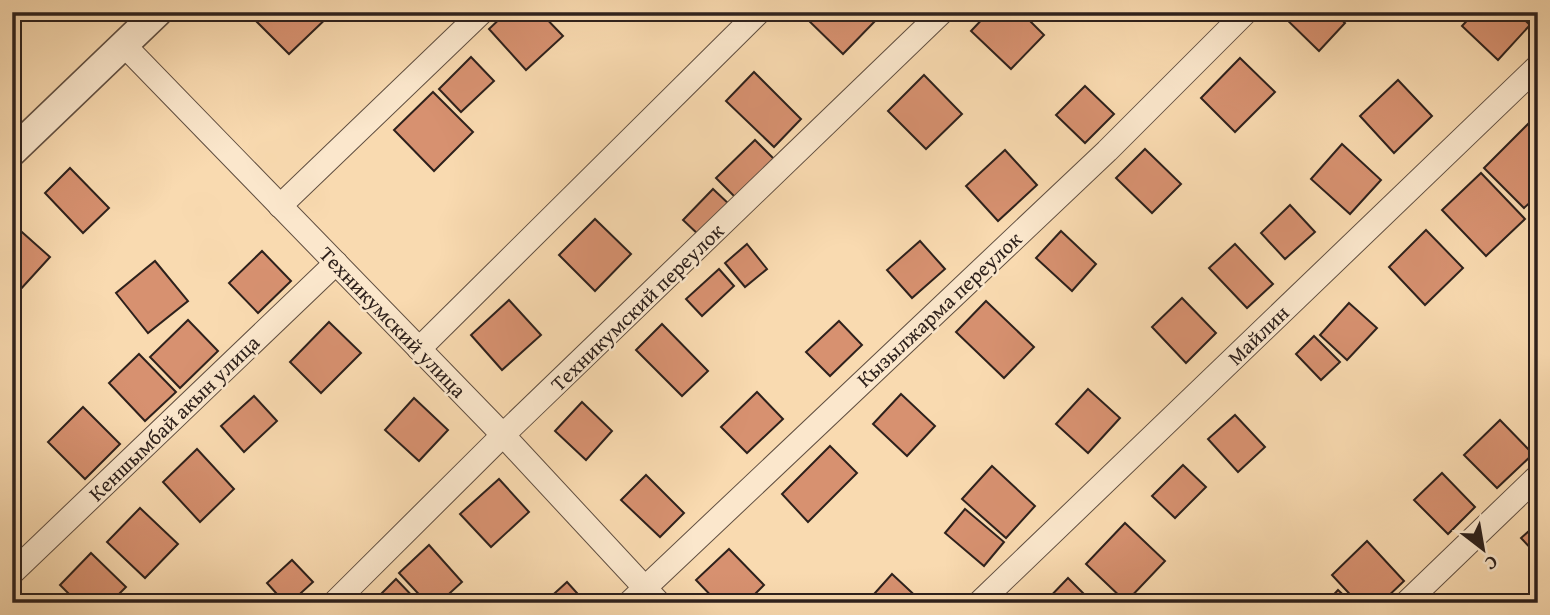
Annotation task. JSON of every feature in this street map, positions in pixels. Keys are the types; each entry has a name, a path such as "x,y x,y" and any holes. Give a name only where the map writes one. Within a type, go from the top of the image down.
{"street":[{"path":"12,152 158,12"},
{"path":"280,206 482,12"},
{"path":"419,349 759,12"},
{"name":"Техникумский переулок","path":"334,603 503,435 942,12"},
{"name":"Кызылжарма переулок","path":"644,598 1097,161 1246,12"},
{"name":"Техникумский улица","path":"124,45 503,435 644,598"},
{"name":"Майлин","path":"979,603 1538,66"},
{"name":"Кеншымбай акын улица","path":"12,573 336,263"},
{"path":"1406,603 1538,476"}],"building":[{"path":"257,12 333,12 289,54 252,17"},
{"path":"507,12 540,12 563,36 526,70 489,29"},
{"path":"813,12 874,12 879,17 843,54 807,19"},
{"path":"989,12 1021,12 1044,35 1011,69 971,31"},
{"path":"1286,12 1333,12 1345,23 1319,51 1283,16"},
{"path":"1475,12 1516,12 1530,25 1498,60 1462,26"},
{"path":"471,57 494,81 461,112 439,89"},
{"path":"1240,58 1275,92 1235,132 1201,98"},
{"path":"754,72 801,119 774,147 726,101"},
{"path":"924,75 962,114 926,149 888,111"},
{"path":"1398,80 1432,116 1394,153 1360,116"},
{"path":"1085,86 1114,114 1085,143 1056,115"},
{"path":"433,92 473,132 434,171 394,130"},
{"path":"1534,118 1538,122 1538,195 1524,208 1484,168"},
{"path":"755,140 778,163 739,201 716,178"},
{"path":"1342,144 1381,180 1350,214 1311,179"},
{"path":"1145,149 1181,184 1152,213 1116,178"},
{"path":"1005,150 1037,185 998,221 966,186"},
{"path":"70,168 109,208 83,233 45,193"},
{"path":"1481,173 1525,219 1486,256 1442,210"},
{"path":"713,189 730,205 700,236 683,220"},
{"path":"1290,205 1315,232 1285,259 1261,233"},
{"path":"595,219 631,254 595,291 559,255"},
{"path":"14,225 50,257 19,291 12,284"},
{"path":"1426,230 1463,268 1425,305 1389,267"},
{"path":"1061,231 1096,264 1072,291 1036,258"},
{"path":"920,241 945,269 912,298 887,270"},
{"path":"747,244 767,269 745,287 725,263"},
{"path":"1235,244 1273,284 1247,308 1209,268"},
{"path":"262,251 291,281 258,313 229,283"},
{"path":"155,261 188,301 148,333 116,293"},
{"path":"719,269 734,286 702,316 686,299"},
{"path":"1182,298 1216,333 1186,363 1152,327"},
{"path":"509,300 541,335 502,370 471,335"},
{"path":"986,301 1034,347 1004,378 956,332"},
{"path":"1349,303 1377,328 1347,360 1320,335"},
{"path":"188,320 218,351 180,388 150,357"},
{"path":"839,321 862,345 830,376 806,352"},
{"path":"329,322 361,353 321,393 290,362"},
{"path":"662,324 708,371 682,396 636,350"},
{"path":"1314,336 1340,362 1321,380 1296,354"},
{"path":"139,354 176,392 145,421 109,383"},
{"path":"1088,389 1120,418 1088,453 1056,424"},
{"path":"757,392 783,419 747,453 721,427"},
{"path":"901,394 935,426 907,456 873,424"},
{"path":"254,396 277,421 244,452 221,426"},
{"path":"414,398 448,430 419,461 385,430"},
{"path":"582,402 612,431 586,460 555,431"},
{"path":"83,407 120,444 85,479 48,442"},
{"path":"1235,415 1265,447 1238,472 1208,439"},
{"path":"1500,420 1533,454 1497,488 1464,455"},
{"path":"830,446 857,473 808,522 782,494"},
{"path":"197,449 234,489 200,522 163,482"},
{"path":"1183,465 1206,487 1175,518 1152,496"},
{"path":"992,466 1035,506 1006,538 962,499"},
{"path":"1442,473 1475,507 1448,534 1414,500"},
{"path":"646,475 684,513 660,537 621,500"},
{"path":"499,479 529,512 491,547 460,514"},
{"path":"140,508 178,544 145,578 107,542"},
{"path":"965,509 1004,542 984,566 945,533"},
{"path":"1125,523 1165,561 1126,602 1086,564"},
{"path":"1538,523 1538,556 1521,538"},
{"path":"1367,541 1404,581 1381,603 1358,603 1332,575"},
{"path":"429,545 462,582 439,603 427,603 399,573"},
{"path":"729,549 764,585 746,603 718,603 696,580"},
{"path":"91,553 126,587 110,603 78,603 60,585"},
{"path":"292,560 313,582 290,603 285,603 267,583"},
{"path":"892,574 923,603 866,603"},
{"path":"1068,578 1093,603 1044,603"},
{"path":"396,579 419,603 372,603"},
{"path":"567,582 586,603 544,603"},
{"path":"1338,590 1352,603 1326,603"}]}
